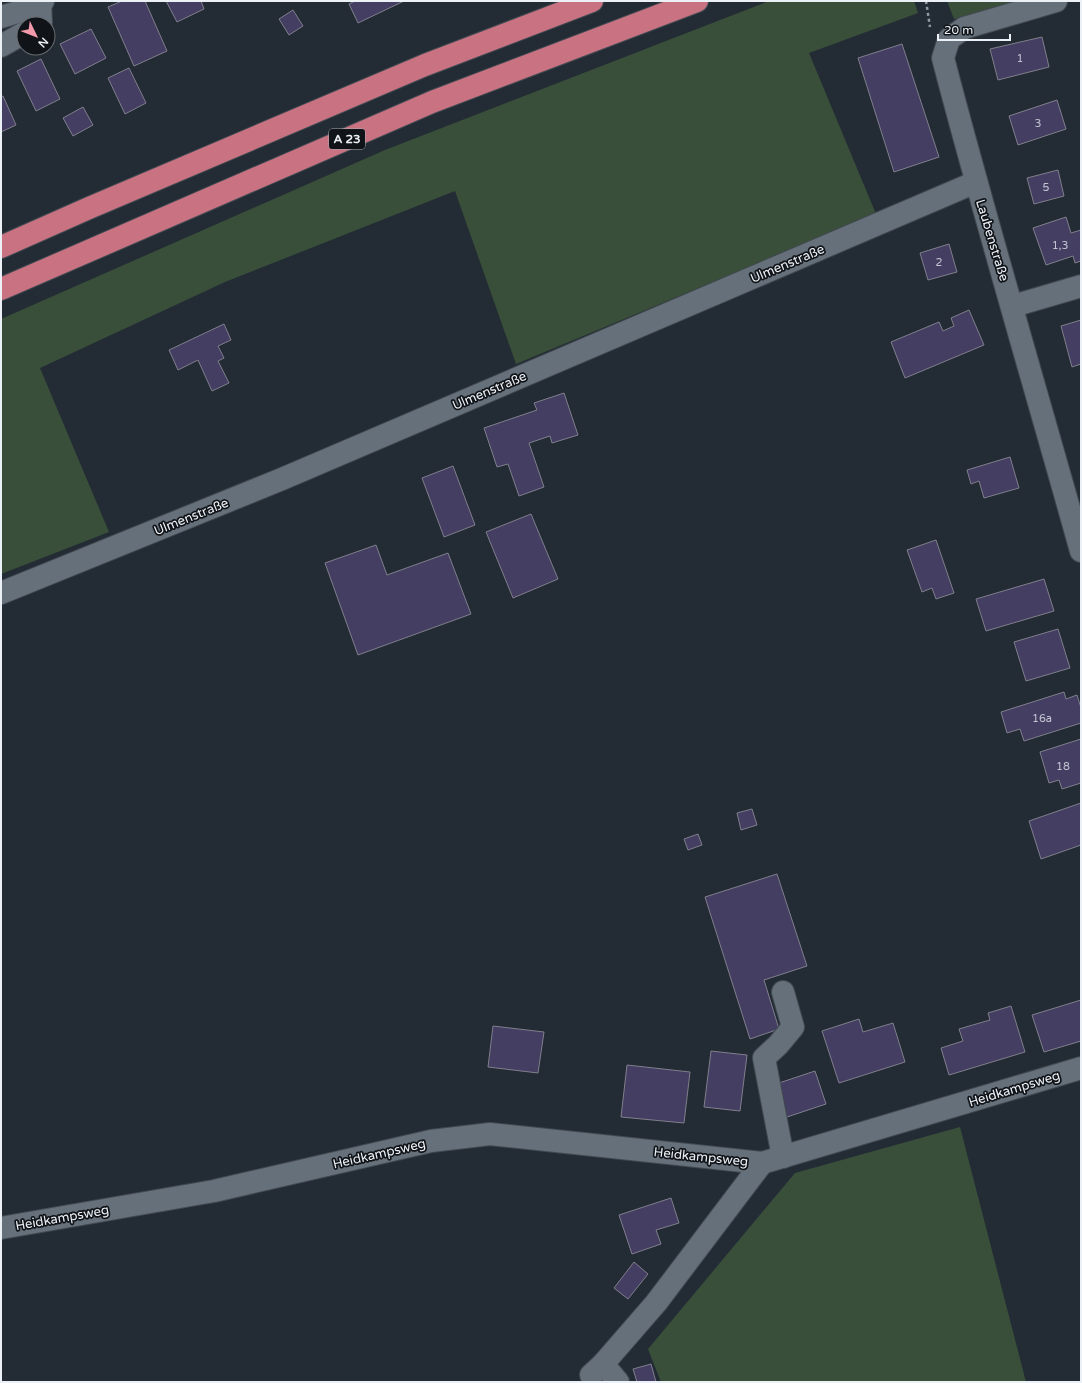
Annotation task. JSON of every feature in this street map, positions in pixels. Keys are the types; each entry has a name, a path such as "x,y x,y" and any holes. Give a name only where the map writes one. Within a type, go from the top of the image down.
{"highway":[{"path":"1,247 96,204 424,65 592,1"},
{"name":"A 23","path":"1,288 432,102 697,1"}],"street":[{"name":"Laubenstraße","path":"1056,1 964,28 949,39 943,58 976,182 1013,306 1081,551"},
{"path":"1,17 25,10 42,2 41,16"},
{"path":"1,46 16,38"},
{"name":"Ulmenstraße","path":"1,593 282,479 976,182"},
{"path":"1013,306 1081,286"},
{"path":"783,992 793,1027 778,1045 764,1058 774,1120 783,1157"},
{"name":"Heidkampsweg","path":"1,1228 214,1191 431,1141 490,1134 762,1163 1081,1068"},
{"name":"Heidkampsweg","path":"618,1382 597,1370 656,1304 762,1163"}],"path":[{"path":"927,1 930,29"}],"green space":[{"path":"769,1 914,1 918,13 809,53 876,214 516,364 455,191 225,282 40,368 109,532 1,574 1,319 385,150"},
{"path":"947,1 1021,1 954,19"},
{"path":"960,1127 1026,1382 661,1382 648,1349 795,1173"}],"building":[{"path":"122,1 145,1 167,51 134,66 108,7"},
{"path":"166,1 201,1 204,9 177,22"},
{"path":"355,1 404,1 358,23 349,4"},
{"path":"293,10 303,26 289,35 279,19"},
{"path":"91,29 106,58 75,74 60,44"},
{"path":"1042,37 1049,67 998,80 990,49"},
{"path":"902,44 939,157 894,172 858,58"},
{"path":"41,59 60,99 36,111 17,71"},
{"path":"129,68 146,103 125,114 108,78"},
{"path":"3,96 16,125 1,132 1,97"},
{"path":"1057,100 1066,129 1018,145 1009,116"},
{"path":"83,107 93,125 73,136 63,118"},
{"path":"1058,170 1064,196 1034,204 1027,178"},
{"path":"1066,217 1071,233 1081,230 1081,261 1075,263 1073,256 1046,265 1033,228"},
{"path":"949,244 957,272 928,280 920,253"},
{"path":"969,310 984,345 905,378 891,342 939,322 943,331 954,326 951,318"},
{"path":"1081,320 1081,364 1072,367 1061,326"},
{"path":"224,324 231,340 218,346 224,358 218,361 229,383 212,391 198,360 178,370 169,350"},
{"path":"564,393 578,435 552,443 550,436 529,443 544,487 519,496 508,464 497,467 484,428 537,410 534,403"},
{"path":"1010,457 1019,488 984,498 979,481 971,484 967,470"},
{"path":"453,466 475,525 444,537 422,478"},
{"path":"531,514 558,579 513,598 486,532"},
{"path":"936,540 954,593 936,599 932,588 922,592 907,550"},
{"path":"376,545 387,575 448,553 471,614 358,655 325,563"},
{"path":"1044,579 1054,611 986,631 976,599"},
{"path":"1058,629 1070,668 1026,681 1014,642"},
{"path":"1064,692 1066,699 1077,695 1081,708 1081,723 1024,741 1020,729 1007,733 1001,712"},
{"path":"1081,739 1081,783 1062,789 1059,780 1049,783 1040,752"},
{"path":"1081,803 1081,845 1041,859 1029,821"},
{"path":"752,809 757,825 741,830 737,813"},
{"path":"698,834 702,845 688,850 684,839"},
{"path":"777,874 807,966 764,980 779,1029 750,1039 705,897"},
{"path":"1081,1000 1081,1041 1044,1052 1032,1015"},
{"path":"1011,1006 1025,1052 949,1075 941,1048 963,1041 959,1029 990,1020 988,1013"},
{"path":"859,1019 863,1032 893,1023 905,1062 839,1083 822,1031"},
{"path":"493,1026 544,1032 538,1073 488,1067"},
{"path":"711,1051 747,1055 740,1111 704,1107"},
{"path":"627,1065 690,1072 684,1123 621,1117"},
{"path":"815,1071 826,1104 787,1117 776,1084"},
{"path":"671,1198 679,1223 656,1230 661,1244 632,1254 619,1215"},
{"path":"634,1262 648,1274 628,1299 614,1288"},
{"path":"651,1364 656,1382 637,1382 633,1369"}]}
